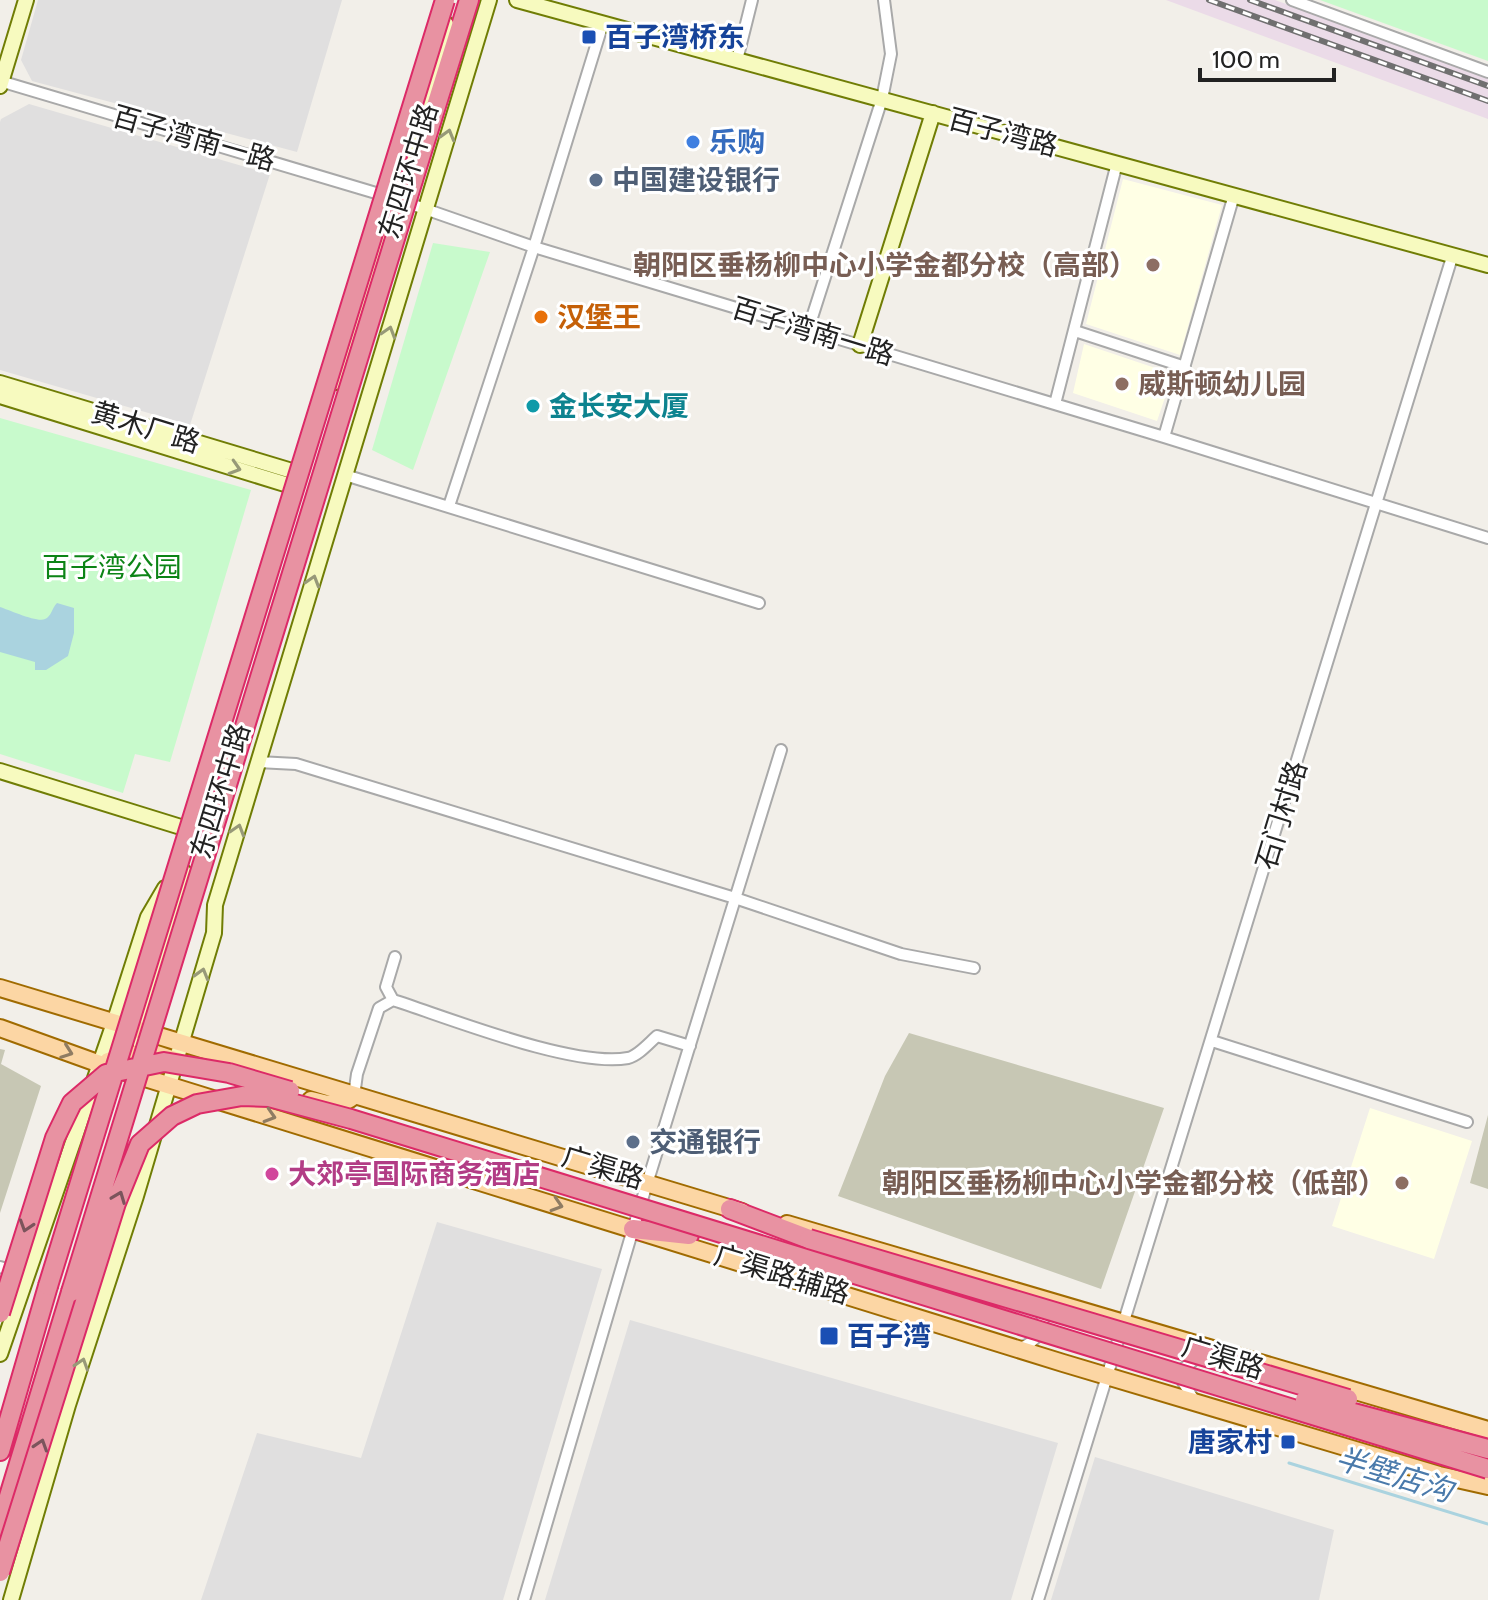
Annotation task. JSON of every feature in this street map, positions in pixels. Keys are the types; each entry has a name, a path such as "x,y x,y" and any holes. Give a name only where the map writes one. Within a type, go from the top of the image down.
{"highway":[{"name":"东四环中路","path":"0,1451 442,0"},
{"name":"东四环中路","path":"0,1526 472,0"},
{"name":"广渠路","path":"0,1313 55,1138 72,1103 106,1074 164,1062 229,1073 1306,1400 1488,1449"},
{"name":"广渠路","path":"0,1572 116,1203 140,1144 172,1116 197,1104 242,1096 269,1097 351,1119 1488,1469"},
{"path":"730,1209 809,1239 1357,1402 1409,1426"},
{"path":"633,1229 689,1235 1346,1436 1420,1448"}],"main road":[{"path":"0,83 26,0"},
{"name":"东四环中路","path":"0,1354 148,917 164,890 379,193 442,0"},
{"name":"东四环中路","path":"135,1075 148,1033 186,862 430,88 452,0"},
{"name":"东四环中路","path":"11,1600 214,933 215,905 345,475 472,0"},
{"name":"东四环中路","path":"148,1033 182,951 419,207 489,0"},
{"name":"百子湾路","path":"517,0 1488,265"},
{"path":"860,345 933,113"},
{"name":"黄木厂路","path":"0,383 290,478"},
{"path":"0,396 290,478"},
{"path":"0,771 184,828"},
{"path":"164,890 186,862"},
{"path":"208,867 215,905"},
{"path":"167,946 182,951"},
{"name":"广渠路","path":"0,988 647,1186 813,1230 1488,1430"},
{"path":"0,1028 100,1064 169,1084"},
{"path":"100,1064 143,1051 325,1104 343,1104 354,1096"},
{"path":"239,1079 269,1081 289,1076"},
{"name":"广渠路辅路","path":"169,1084 1109,1377 1439,1475 1488,1486"}],"street":[{"path":"737,60 752,0"},
{"path":"808,330 882,99 891,54 884,0"},
{"path":"1292,0 1488,72"},
{"path":"449,506 603,23"},
{"name":"百子湾南一路","path":"0,83 379,193 534,247 1488,538"},
{"path":"1055,404 1117,163"},
{"path":"1164,437 1234,195"},
{"name":"石门村路","path":"1038,1600 1453,254"},
{"path":"1075,331 1185,367"},
{"path":"345,475 759,603"},
{"path":"524,1600 633,1229 781,750"},
{"path":"258,762 296,764 735,898 901,954 974,968"},
{"path":"395,957 386,987 393,1000 534,1045 595,1060 632,1058 657,1036 690,1046"},
{"path":"354,1096 357,1074 379,1008 393,1000"},
{"path":"1212,1041 1467,1122"},
{"path":"0,1267 27,1275"},
{"path":"1018,1349 1030,1345 1038,1336 1043,1315 1037,1296"},
{"path":"1196,1403 1183,1382 1183,1369 1212,1348"},
{"path":"1439,1475 1457,1468 1467,1452 1463,1433 1444,1417"}],"shaded area":[{"path":"38,0 342,0 297,152 32,81 21,60"},
{"path":"1166,0 1275,0 1488,77 1488,119"},
{"path":"29,104 270,174 190,425 0,370 0,122"},
{"name":"朝阳区垂杨柳中心小学金都分校（高部）","path":"1123,179 1222,205 1180,355 1086,324"},
{"name":"威斯顿幼儿园","path":"1084,344 1173,374 1157,421 1073,393"},
{"path":"909,1033 1164,1108 1101,1289 838,1196 885,1076"},
{"path":"0,1049 5,1050 1,1064 41,1086 0,1213"},
{"name":"朝阳区垂杨柳中心小学金都分校（低部）","path":"1370,1108 1472,1141 1434,1259 1332,1226"},
{"path":"1488,1115 1488,1189 1470,1183"},
{"path":"437,1222 602,1269 503,1600 201,1600 257,1433 361,1458"},
{"path":"630,1320 1058,1443 1011,1600 545,1600"},
{"path":"1095,1457 1334,1530 1319,1600 1051,1600"}],"green space":[{"path":"1320,0 1488,0 1488,61"},
{"path":"433,243 490,252 413,470 372,450"},
{"name":"百子湾公园","path":"0,418 251,490 170,762 135,754 123,793 0,754"}],"water":[{"path":"57,603 74,608 74,633 68,656 46,670 35,670 35,662 0,652 0,607 41,620 49,616"}],"waterway":[{"name":"半壁店沟","path":"1289,1463 1488,1524"}],"railway":[{"path":"1209,0 1488,101"},
{"path":"1250,0 1488,86"}],"place":[{"name":"百子湾桥东","path":"589,37"},
{"name":"乐购","path":"693,142"},
{"name":"中国建设银行","path":"596,180"},
{"name":"朝阳区垂杨柳中心小学金都分校（高部）","path":"1153,265"},
{"name":"汉堡王","path":"541,317"},
{"name":"威斯顿幼儿园","path":"1122,384"},
{"name":"金长安大厦","path":"533,406"},
{"name":"交通银行","path":"633,1142"},
{"name":"大郊亭国际商务酒店","path":"272,1174"},
{"name":"朝阳区垂杨柳中心小学金都分校（低部）","path":"1402,1183"},
{"name":"百子湾","path":"829,1336"},
{"name":"唐家村","path":"1288,1442"}]}
